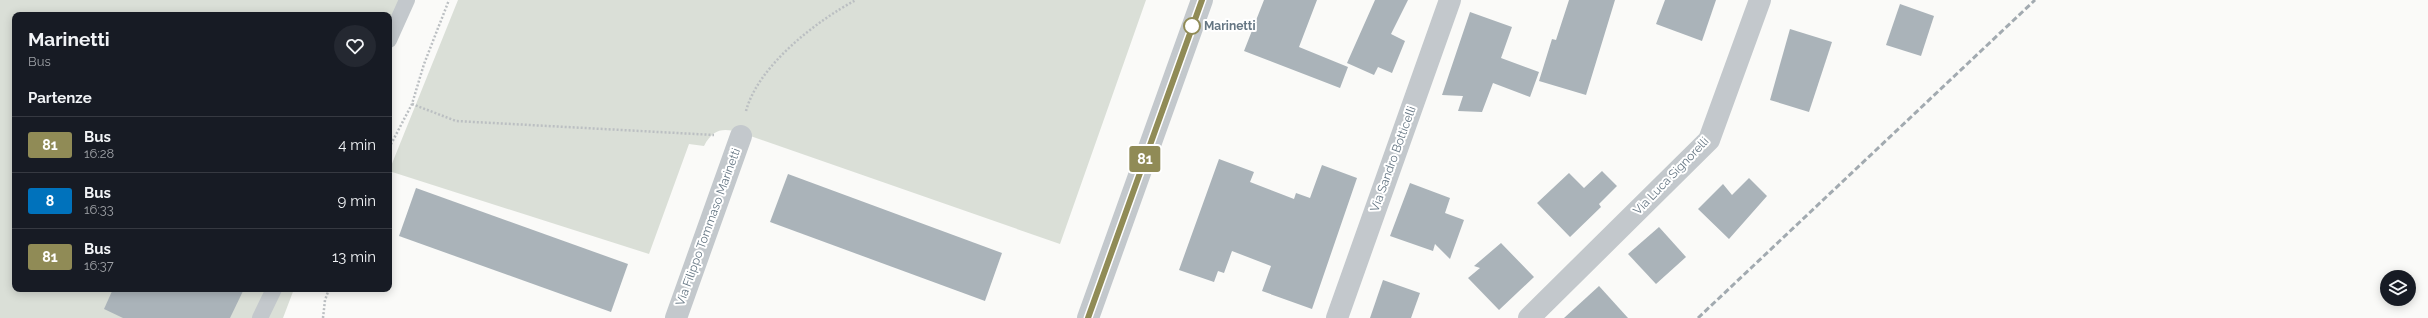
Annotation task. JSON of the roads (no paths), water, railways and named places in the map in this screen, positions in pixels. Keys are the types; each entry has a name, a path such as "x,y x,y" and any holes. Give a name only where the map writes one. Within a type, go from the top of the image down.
{"street":[{"path":"1088,318 1202,0"},
{"name":"Via Sandro Botticelli","path":"1337,318 1450,0"},
{"name":"Via Luca Signorelli","path":"1529,318 1709,140 1760,0"},
{"name":"Via Filippo Tommaso Marinetti","path":"676,318 741,136"}],"lane":[{"path":"392,33 407,0"},
{"path":"260,318 273,292"}],"railway":[{"path":"1698,318 2035,0"}],"place":[{"name":"Marinetti","path":"1192,26"}]}
